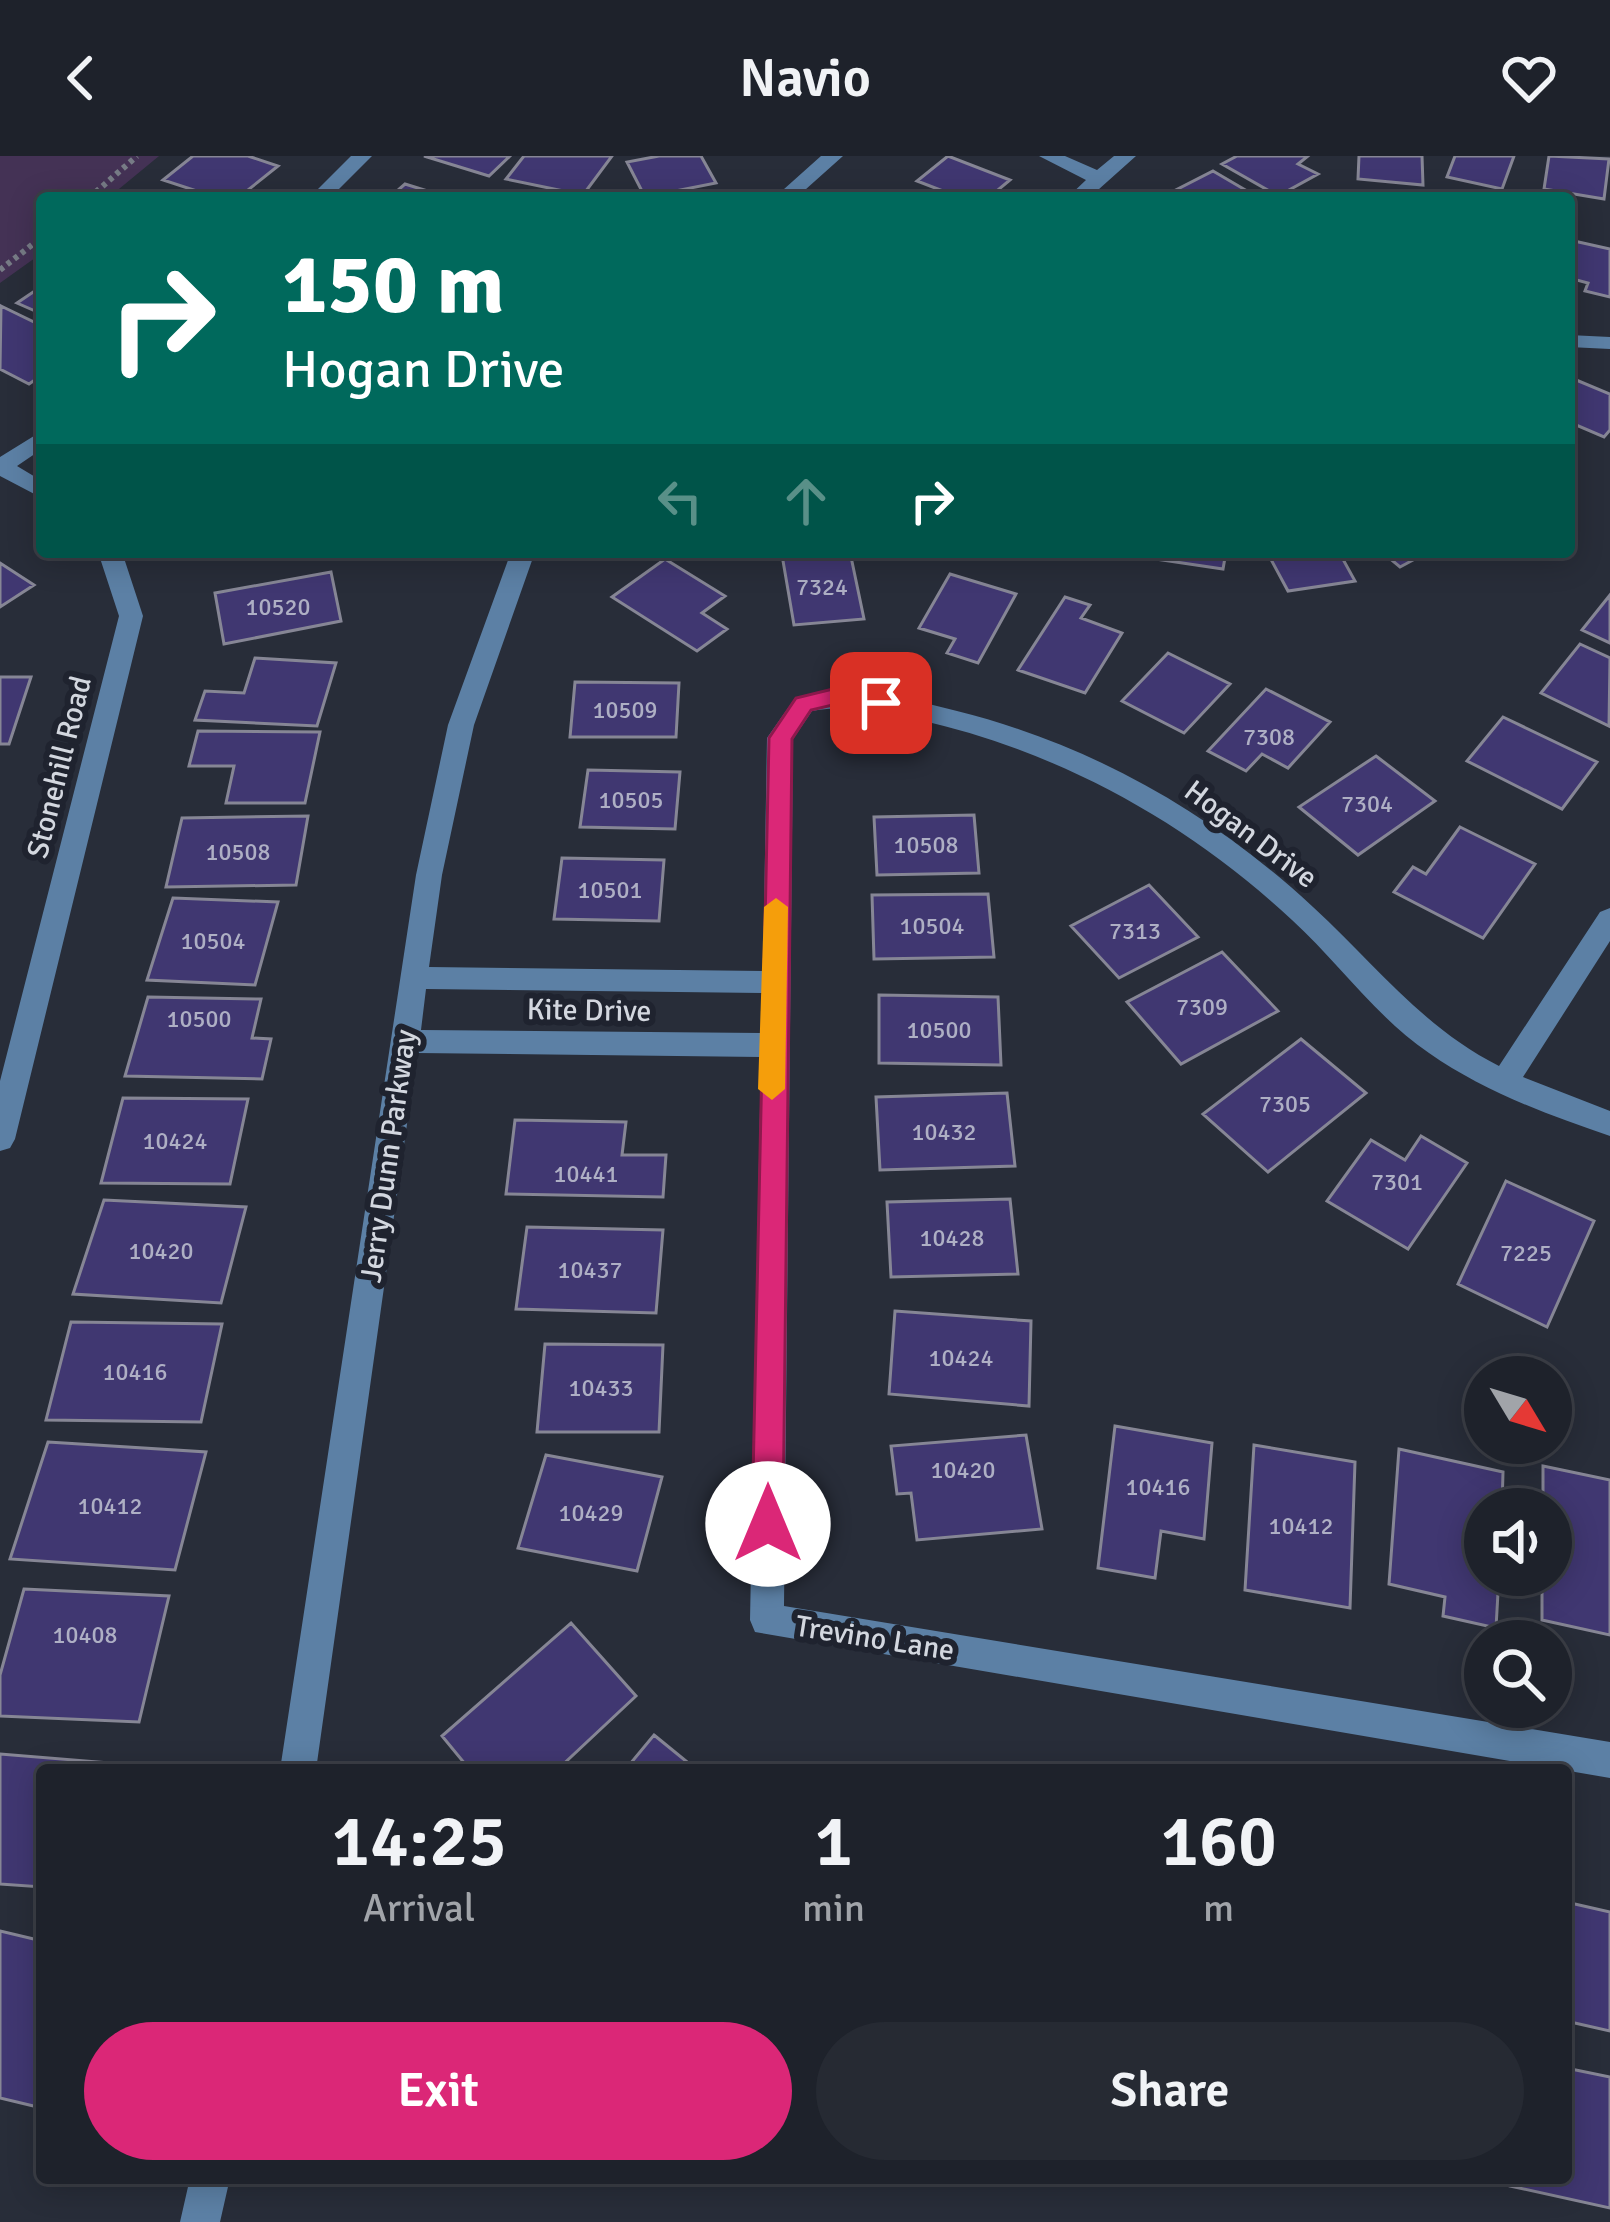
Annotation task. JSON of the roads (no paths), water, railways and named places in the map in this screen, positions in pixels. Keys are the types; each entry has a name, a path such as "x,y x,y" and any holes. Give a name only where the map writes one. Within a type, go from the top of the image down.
{"street":[{"path":"325,192 362,156"},
{"path":"791,192 833,156"},
{"path":"1049,156 1098,178"},
{"path":"1083,192 1126,156"},
{"path":"1575,341 1610,343"},
{"path":"36,442 1,467 36,487"},
{"name":"Stonehill Road","path":"0,1139 130,616 112,558"},
{"name":"Jerry Dunn Parkway","path":"299,1764 428,875 461,724 521,558"},
{"name":"Hogan Drive","path":"804,704 841,695 963,720 1065,755 1190,822 1300,911 1417,1029 1504,1082 1610,1124"},
{"name":"Trevino Lane","path":"804,704 780,738 767,1620 1610,1760"},
{"path":"1504,1082 1610,919"},
{"name":"Kite Drive","path":"415,977 774,982"},
{"name":"Kite Drive","path":"404,1040 772,1045"},
{"path":"200,2222 209,2184"}]}
